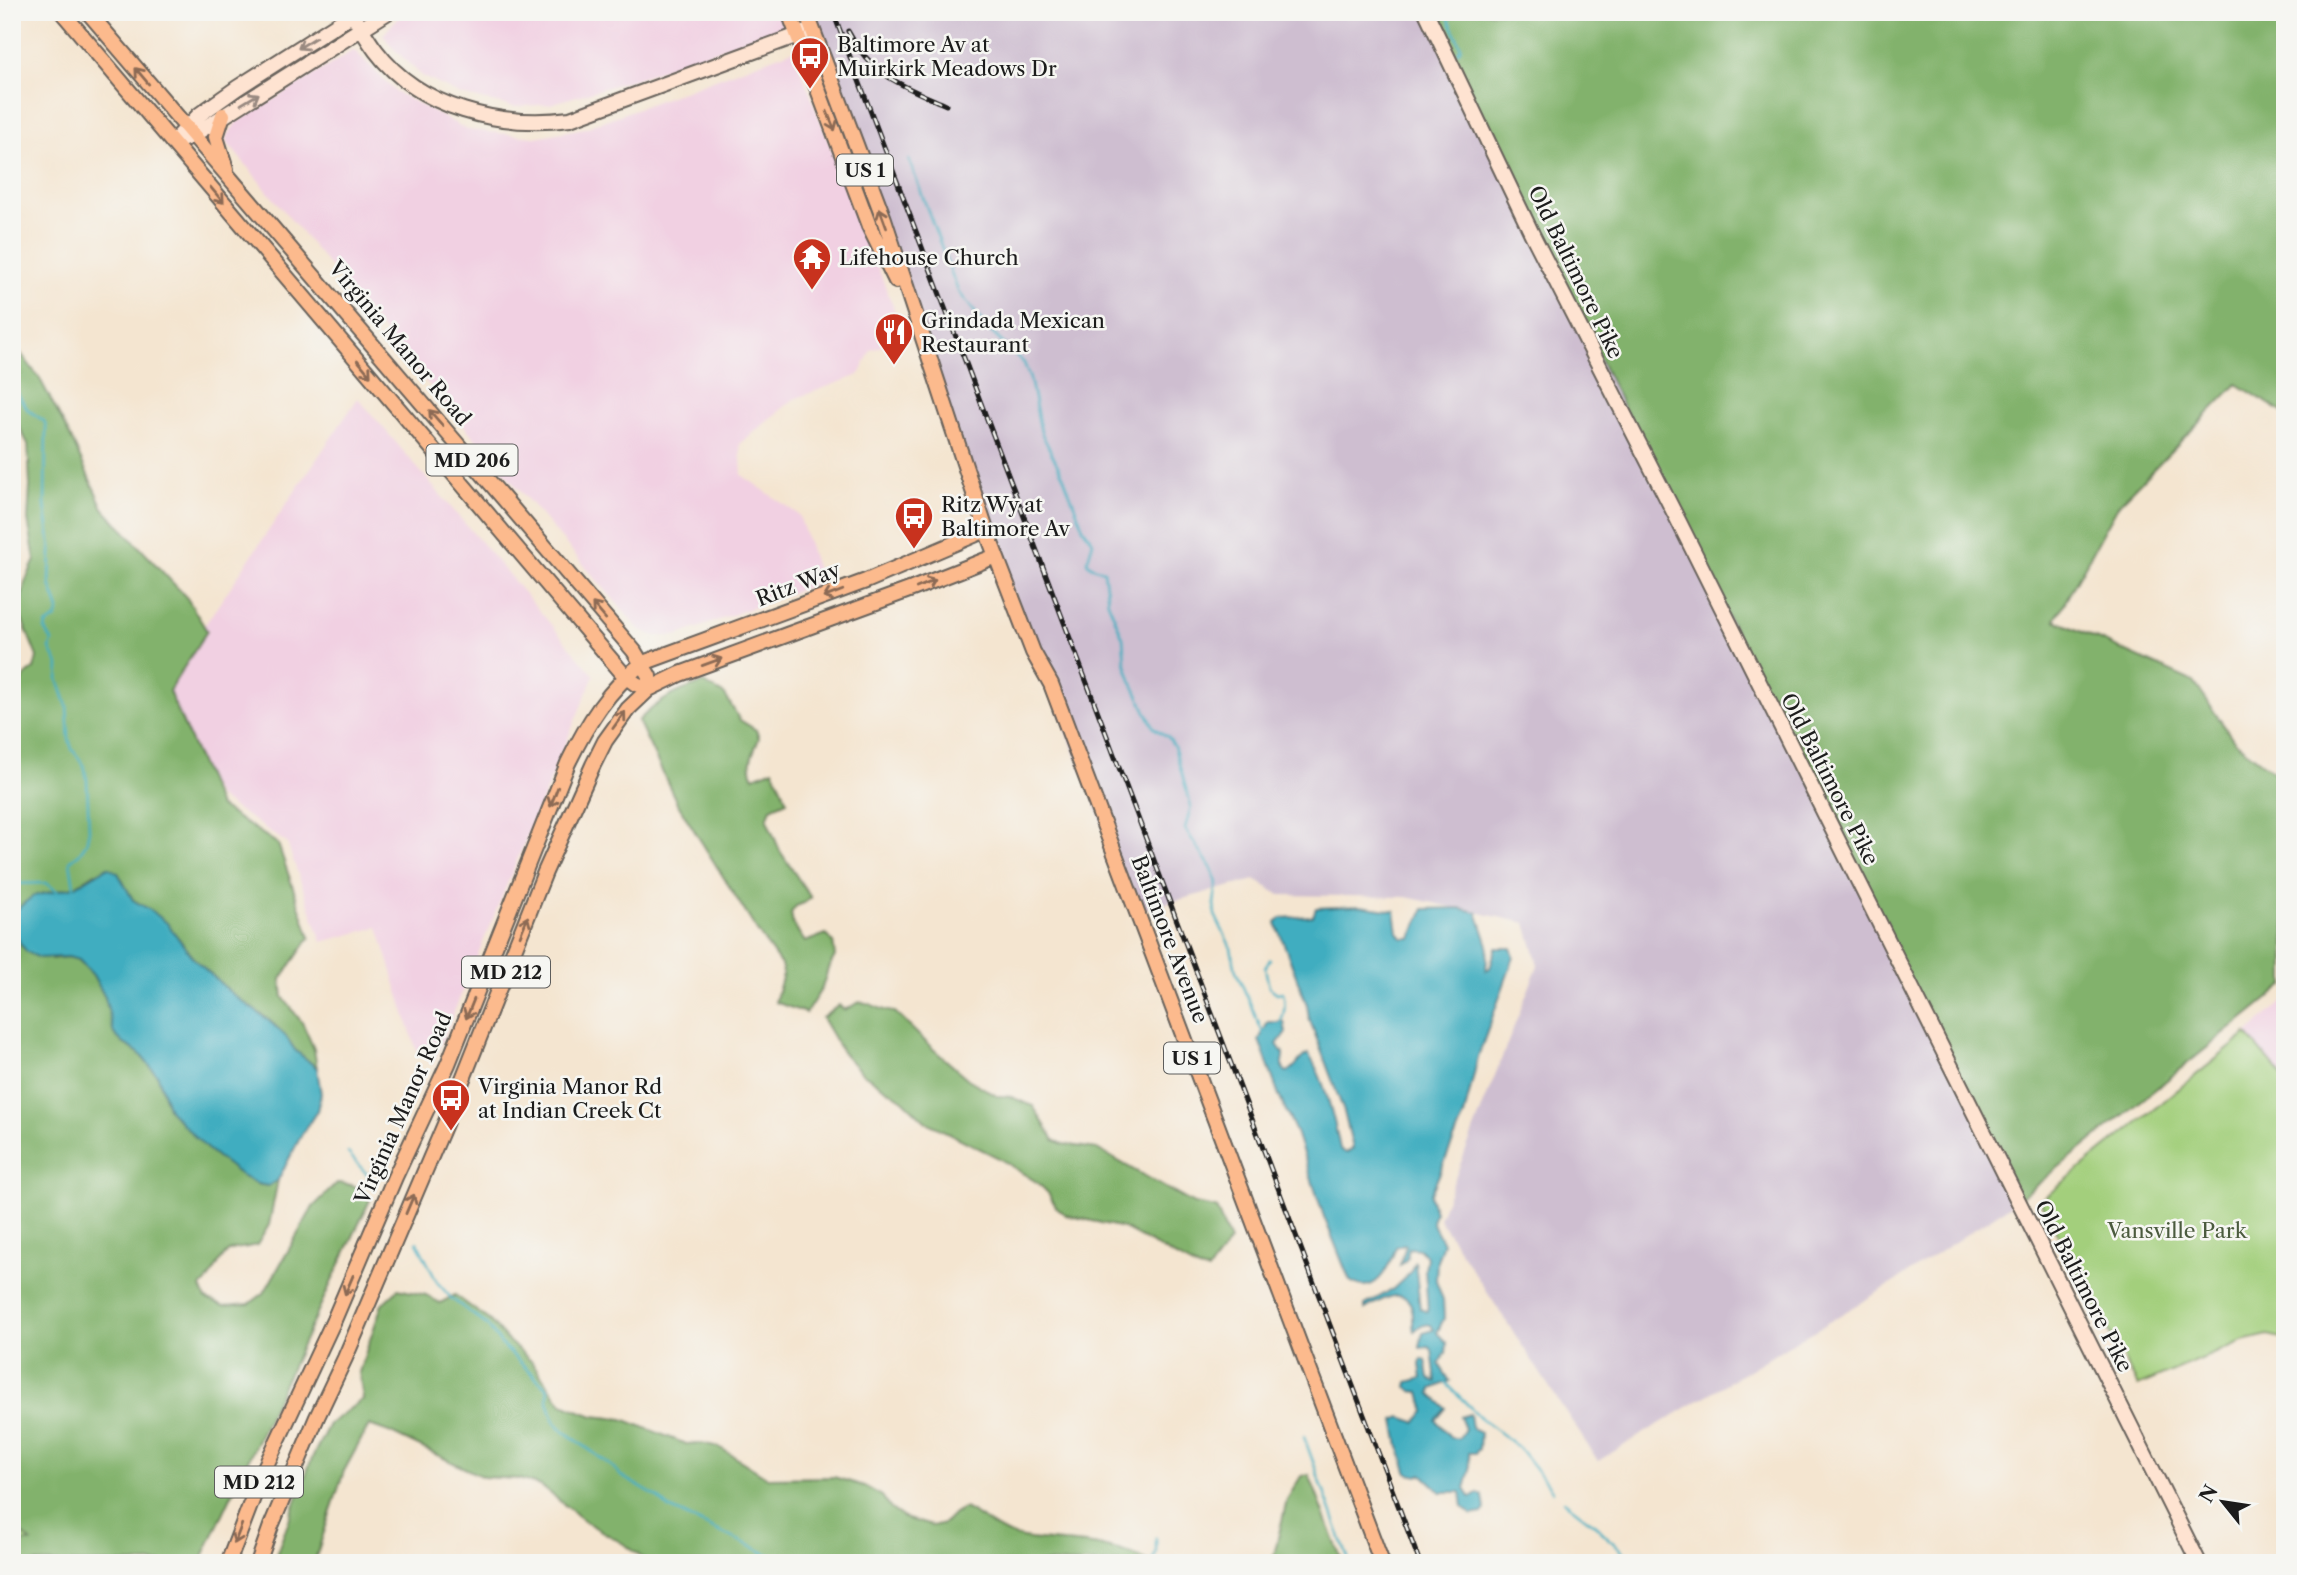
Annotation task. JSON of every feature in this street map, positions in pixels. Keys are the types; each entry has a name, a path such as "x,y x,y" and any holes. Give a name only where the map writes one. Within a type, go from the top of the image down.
{"main road":[{"name":"MD 206","path":"62,12 173,143"},
{"name":"MD 206","path":"88,12 189,132"},
{"path":"173,143 223,115 388,12"},
{"name":"Baltimore Avenue","path":"789,12 869,226 920,330"},
{"name":"Baltimore Avenue","path":"806,12 884,219 986,530 1033,652 1051,684 1382,1563"},
{"name":"Old Baltimore Pike","path":"1426,12 1465,88 1532,234 1679,522 2199,1563"},
{"path":"189,132 199,115 354,13 384,60 420,89 443,102 491,118 530,122 570,119 812,30"},
{"path":"223,115 216,137 229,177"},
{"name":"Virginia Manor Road","path":"189,132 319,279 643,663 649,676 649,689 616,723 593,765 545,872 445,1124 345,1359 317,1417 258,1563"},
{"name":"Virginia Manor Road","path":"173,143 625,676 649,689"},
{"name":"Ritz Way","path":"625,676 643,663 866,581 986,530"},
{"name":"Ritz Way","path":"649,689 680,674 996,556"},
{"name":"Virginia Manor Road","path":"228,1563 262,1474 448,1065 568,762 588,722 625,676"}],"shaded area":[{"path":"408,12 779,12 784,27 638,78 550,104 514,107 461,95 422,76 383,35 395,21"},
{"path":"803,12 1427,12 2018,1200 1890,1285 1598,1461 1439,1219 1538,965 1526,923 1406,897 1280,895 1255,880 1136,911 973,489"},
{"path":"354,50 396,92 468,130 535,137 585,128 793,50 905,337 871,350 859,375 794,399 740,444 742,475 799,515 821,582 676,636 655,636 639,629 405,357 225,140 236,123"},
{"path":"358,398 594,675 432,1065 416,1049 378,927 322,942 287,843 218,797 159,693"},
{"path":"2285,999 2285,1080 2247,1034"}],"green space":[{"path":"1427,12 2285,12 2285,414 2237,384 2119,504 2055,620 2194,682 2235,742 2285,780 2285,985 2018,1200"},
{"path":"12,347 16,347 40,379 103,508 187,598 207,631 169,691 219,806 278,844 310,937 281,979 283,997 303,1024 314,1049 317,1068 295,1050 285,1035 269,1020 231,993 193,958 152,911 133,900 118,873 95,873 74,887 33,896 51,959 68,957 79,960 93,975 123,1043 139,1053 158,1076 169,1110 215,1155 257,1184 268,1186 278,1180 269,1225 257,1245 226,1253 201,1287 206,1299 223,1306 249,1304 264,1293 313,1207 337,1183 356,1187 370,1200 200,1563 12,1563 12,1542 31,1542 12,1523 12,703 23,680 34,669 37,657 19,612 25,582 35,560 28,520 28,444 12,413"},
{"path":"704,683 725,695 740,720 756,730 759,738 751,767 754,777 773,769 787,801 771,808 767,820 780,851 811,898 796,906 791,913 793,924 805,942 826,934 833,942 835,956 822,988 806,1013 775,1002 783,974 781,965 677,803 638,721 668,697"},
{"path":"860,1002 895,1012 968,1079 997,1096 1009,1096 1033,1106 1054,1140 1097,1149 1194,1204 1216,1208 1230,1241 1208,1271 1198,1269 1123,1228 1066,1215 1057,1208 1038,1183 997,1157 926,1122 903,1100 862,1073 842,1052 822,1018 839,1005 844,1010"},
{"name":"Vansville Park","path":"2247,1034 2285,1080 2285,1339 2268,1335 2243,1341 2138,1386 2040,1201"},
{"path":"398,1289 426,1295 440,1303 455,1295 490,1321 531,1361 562,1404 593,1416 623,1419 686,1444 702,1443 719,1447 768,1478 834,1477 864,1486 882,1496 891,1509 904,1518 932,1526 944,1523 964,1508 1014,1536 1105,1547 1151,1563 649,1563 627,1546 586,1522 541,1486 519,1479 483,1477 369,1425 344,1471 314,1563 273,1563 312,1458 329,1424 363,1399 359,1372 382,1304"},
{"path":"1309,1474 1343,1563 1272,1563 1287,1500 1301,1476"},
{"path":"12,1523 15,1524 31,1543 12,1542"}],"water":[{"path":"108,867 118,873 133,900 167,923 193,958 231,993 285,1035 295,1050 317,1068 321,1094 317,1111 278,1180 268,1186 243,1177 206,1148 169,1110 158,1076 139,1053 114,1034 105,997 93,975 79,960 68,957 39,958 27,952 20,943 13,926 17,909 33,896 74,887"},
{"path":"1360,906 1395,911 1398,932 1402,938 1411,938 1424,909 1459,908 1477,912 1488,945 1486,970 1490,968 1496,948 1511,948 1514,957 1478,1057 1464,1116 1430,1196 1435,1212 1432,1222 1443,1243 1437,1261 1436,1280 1443,1300 1444,1318 1437,1333 1447,1343 1446,1353 1439,1364 1450,1381 1432,1389 1431,1394 1446,1408 1436,1420 1451,1438 1459,1438 1465,1429 1460,1417 1470,1414 1472,1428 1480,1432 1479,1449 1475,1453 1469,1453 1470,1469 1465,1489 1471,1498 1478,1493 1483,1496 1485,1509 1482,1513 1472,1515 1463,1507 1461,1492 1441,1492 1422,1474 1408,1474 1399,1446 1394,1420 1401,1417 1415,1422 1425,1412 1420,1392 1411,1391 1407,1387 1408,1382 1422,1378 1422,1359 1426,1360 1429,1379 1436,1382 1432,1350 1429,1347 1420,1348 1423,1333 1434,1330 1431,1325 1423,1324 1414,1331 1412,1309 1404,1297 1391,1297 1365,1309 1365,1305 1393,1289 1410,1273 1415,1261 1420,1309 1428,1312 1425,1270 1427,1257 1419,1249 1409,1248 1407,1259 1400,1265 1406,1245 1404,1244 1396,1247 1390,1263 1374,1283 1367,1286 1350,1281 1324,1217 1296,1132 1280,1098 1259,1040 1268,1022 1284,1022 1286,1033 1277,1044 1283,1053 1283,1068 1287,1072 1308,1054 1324,1087 1340,1149 1346,1153 1353,1148 1344,1112 1276,923 1281,918 1313,916 1316,908"}],"waterway":[{"path":"1446,12 1461,47 1458,52"},
{"path":"909,160 958,291 990,331 1024,363 1041,432 1064,478 1083,528 1093,542 1087,562 1104,571 1108,602 1123,638 1125,662 1131,680 1154,728 1168,737 1174,746 1191,806 1185,829 1212,869 1217,883 1215,915 1231,948 1236,971 1263,1033"},
{"path":"12,385 28,410 44,421 46,426 45,505 51,549 50,584 59,610 56,618 46,625 45,629 52,641 50,649 59,666 58,679 67,706 69,739 72,749 84,765 87,780 89,830 86,844 70,861 74,887"},
{"path":"12,884 46,883 57,891"},
{"path":"1270,959 1265,968 1269,987 1277,993 1283,992 1284,996 1285,1007 1281,1022"},
{"path":"348,1153 373,1181"},
{"path":"417,1242 437,1282 452,1299 487,1325 502,1345 548,1389 548,1401 554,1421 565,1432 613,1467 621,1476 657,1497 669,1508 787,1563"},
{"path":"1445,1382 1483,1420 1519,1448 1553,1491"},
{"path":"1304,1437 1350,1563"},
{"path":"1564,1501 1594,1524 1634,1563"},
{"path":"1152,1563 1156,1553 1156,1538"}],"railway":[{"path":"833,12 1420,1563"},
{"path":"848,31 867,59 878,69 902,85 946,105"}],"place":[{"name":"Baltimore Av at Muirkirk Meadows Dr","path":"810,90"},
{"name":"Lifehouse Church","path":"812,291"},
{"name":"Grindada Mexican Restaurant","path":"894,366"},
{"name":"Ritz Wy at Baltimore Av","path":"914,550"},
{"name":"Virginia Manor Rd at Indian Creek Ct","path":"451,1132"}]}
